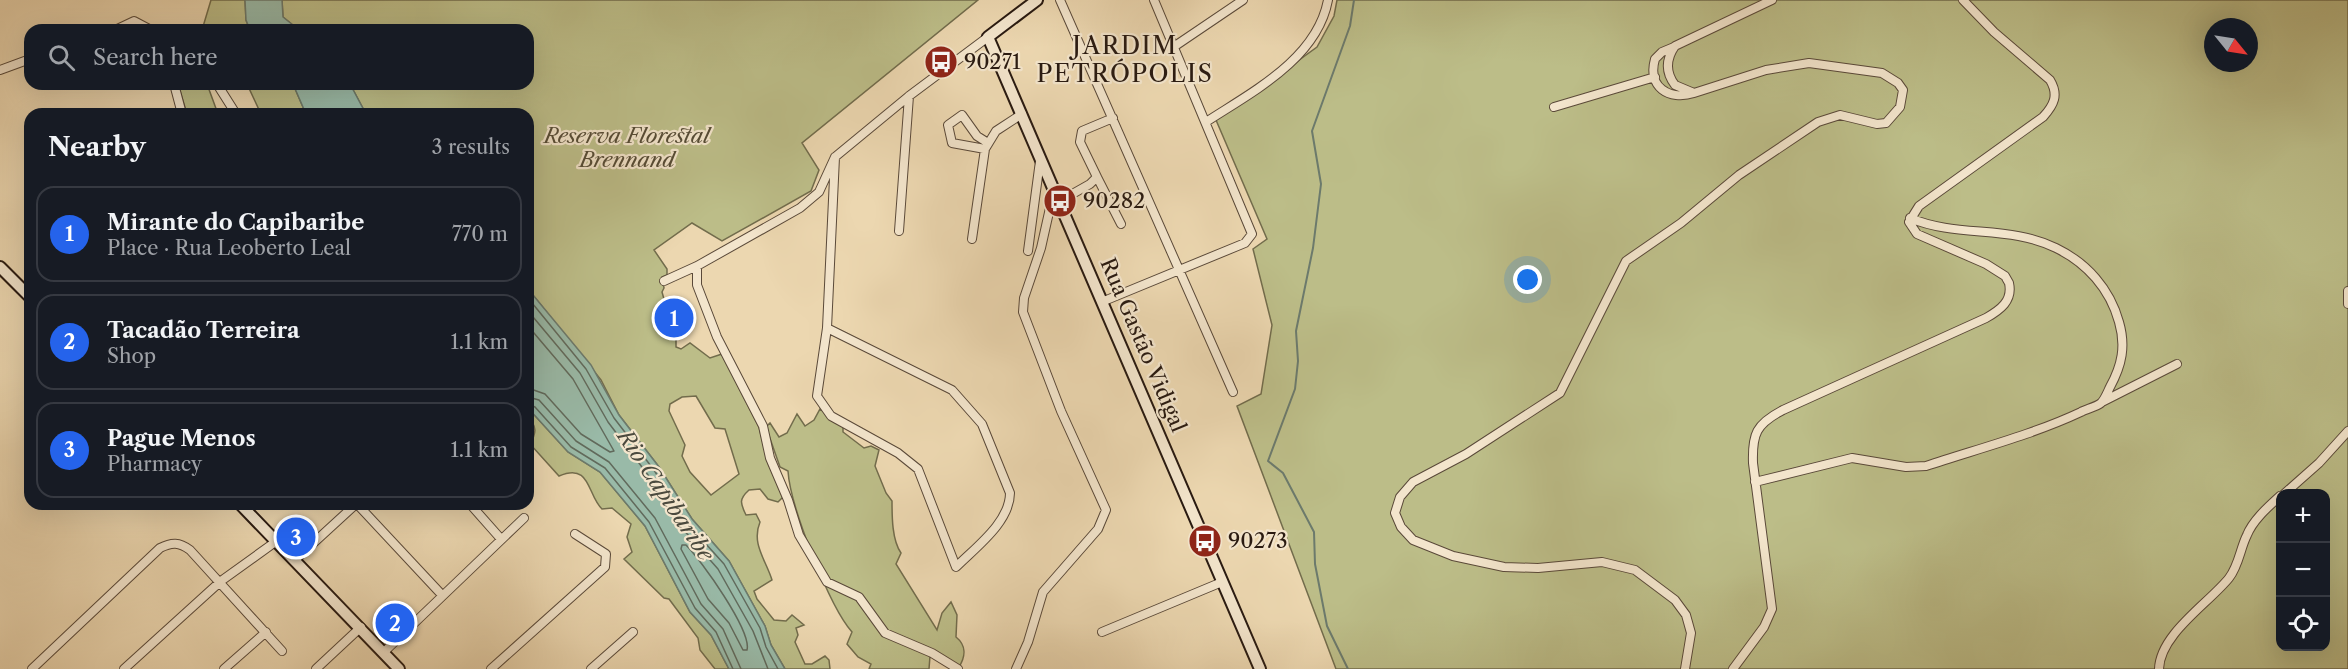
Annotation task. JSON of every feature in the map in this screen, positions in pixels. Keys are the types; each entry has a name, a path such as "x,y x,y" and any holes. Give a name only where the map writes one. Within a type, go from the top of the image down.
{"street":[{"path":"664,281 697,266 784,218 811,200 823,186 835,157 909,96 1037,0"},
{"path":"1060,0 1233,392"},
{"path":"1104,301 1182,272 1251,238 1251,229 1154,0"},
{"path":"1175,46 1243,0"},
{"path":"1206,122 1291,62 1312,35 1328,0"},
{"path":"1685,669 1691,633 1686,615 1675,600 1635,570 1602,562 1538,568 1504,567 1453,556 1413,540 1401,527 1395,513 1400,497 1413,482 1466,454 1560,393 1626,261 1681,223 1739,175 1818,122 1840,115 1877,124 1886,123 1894,117 1903,98 1898,83 1882,73 1809,63 1766,70 1674,97 1662,90 1655,77 1654,64 1657,57 1675,46 1772,0"},
{"path":"1733,669 1764,627 1772,609 1752,444 1754,436 1764,421 1986,318 2004,306 2009,298 2011,290 2005,276 1971,256 1917,234 1910,226 1910,218 1919,206 2043,117 2056,97 2050,80 1994,32 1963,0"},
{"name":"Rua Gastão Vidigal","path":"988,37 1104,301 1260,669"},
{"path":"1675,46 1668,58 1671,80 1679,88 1694,93"},
{"path":"0,70 24,61"},
{"path":"1554,107 1655,77"},
{"path":"176,90 180,108"},
{"path":"221,90 232,108"},
{"path":"899,231 909,96"},
{"path":"972,239 986,146 996,131 1022,114"},
{"path":"962,115 986,146 952,143 948,125 962,115"},
{"path":"1113,118 1085,129 1080,142 1121,224"},
{"path":"827,328 952,390 969,406 982,424 1010,493 1010,504 986,537 956,567 918,469 898,453 831,416 817,396 827,328 835,157"},
{"path":"1028,252 1041,157"},
{"path":"1060,201 1090,184 1097,177"},
{"path":"1016,669 1028,642 1043,592 1098,529 1106,510 1061,411 1023,312 1024,297 1041,248 1054,188"},
{"path":"1910,218 1943,229 1988,231 2042,243 2066,253 2088,270 2111,298 2124,344 2121,365 2101,403"},
{"path":"697,266 697,285 717,336 763,426 770,458 788,500 799,536 827,582 860,597 885,633 932,653 958,669"},
{"path":"0,267 24,291"},
{"path":"2348,291 2348,304"},
{"path":"1755,482 1852,458 1906,467 1926,466 2065,420 2177,364"},
{"path":"2290,489 2319,463 2348,431"},
{"path":"2159,669 2159,660 2175,635 2198,608 2229,578 2239,560 2247,533 2276,500"},
{"path":"246,510 278,540 399,669"},
{"path":"296,559 349,510"},
{"path":"362,510 442,595"},
{"path":"475,510 501,539"},
{"path":"384,652 524,518"},
{"path":"491,669 606,567 606,554 575,534"},
{"path":"124,669 221,581 278,540"},
{"path":"32,669 160,548 170,543 182,544 190,550 221,581 282,651"},
{"path":"1102,632 1222,582"},
{"path":"316,669 361,627"},
{"path":"224,669 266,632"},
{"path":"591,669 633,632"}],"green space":[{"path":"211,0 245,0 248,24 204,24"},
{"name":"Reserva Florestal Brennand","path":"282,0 978,0 802,143 819,170 811,191 722,241 692,223 654,250 667,269 667,275 662,277 664,288 662,292 671,324 668,329 676,340 676,347 681,349 690,343 710,358 722,354 759,427 768,463 783,497 778,502 768,499 760,489 749,490 742,499 746,515 756,514 760,522 758,545 772,580 754,591 757,599 774,620 786,621 792,615 804,625 796,628 798,635 795,642 805,664 812,664 825,656 829,660 830,669 785,669 771,645 765,626 729,561 692,519 659,467 619,415 601,380 534,296 534,108 363,108 353,90 534,90 534,24 292,24 283,17","holes":["696,396 715,428 725,429 739,474 711,495 690,472 682,456 685,445 669,411 670,404 682,397"]},
{"path":"1337,0 2348,0 2348,669 1336,669 1237,406 1261,394 1272,325 1253,249 1267,239 1216,120 1317,47 1334,16"},
{"path":"180,90 209,90 216,108 185,108"},
{"path":"250,90 296,90 303,108 258,108"},
{"path":"820,409 843,427 843,432 864,448 871,446 879,450 875,466 886,493 892,501 894,535 901,553 896,564 937,630 942,613 951,602 957,615 956,637 964,651 959,667 930,656 929,669 869,669 871,664 858,657 847,644 852,632 822,579 803,530 790,487 788,471 780,467 766,427 770,423 779,437 787,433 797,414 805,426 814,420"},
{"path":"534,415 568,452 600,472 645,526 690,612 711,635 729,669 715,669 700,650 698,638 669,599 664,598 624,559 632,552 627,537 631,524 612,508 602,509 587,482 577,473 559,476 534,448"}],"water":[{"path":"245,0 282,0 283,17 292,24 248,24"},
{"path":"296,90 353,90 363,108 303,108"},
{"name":"Rio Capibaribe","path":"534,296 591,365 619,415 659,467 692,519 729,561 765,626 771,645 785,669 729,669 711,635 690,612 645,526 600,472 568,452 534,415"}],"waterway":[{"path":"1348,669 1327,626 1315,564 1314,532 1283,473 1268,461 1295,389 1298,361 1296,331 1313,248 1321,184 1312,131 1350,26 1354,0"}],"place":[{"name":"90271","path":"941,62"},
{"name":"90282","path":"1060,201"},
{"name":"Mirante do Capibaribe","path":"674,318"},
{"name":"Pague Menos","path":"296,537"},
{"name":"90273","path":"1205,541"},
{"name":"Tacadão Terreira","path":"395,623"}],"district":[{"name":"JARDIM PETRÓPOLIS","path":"1125,60"}]}
